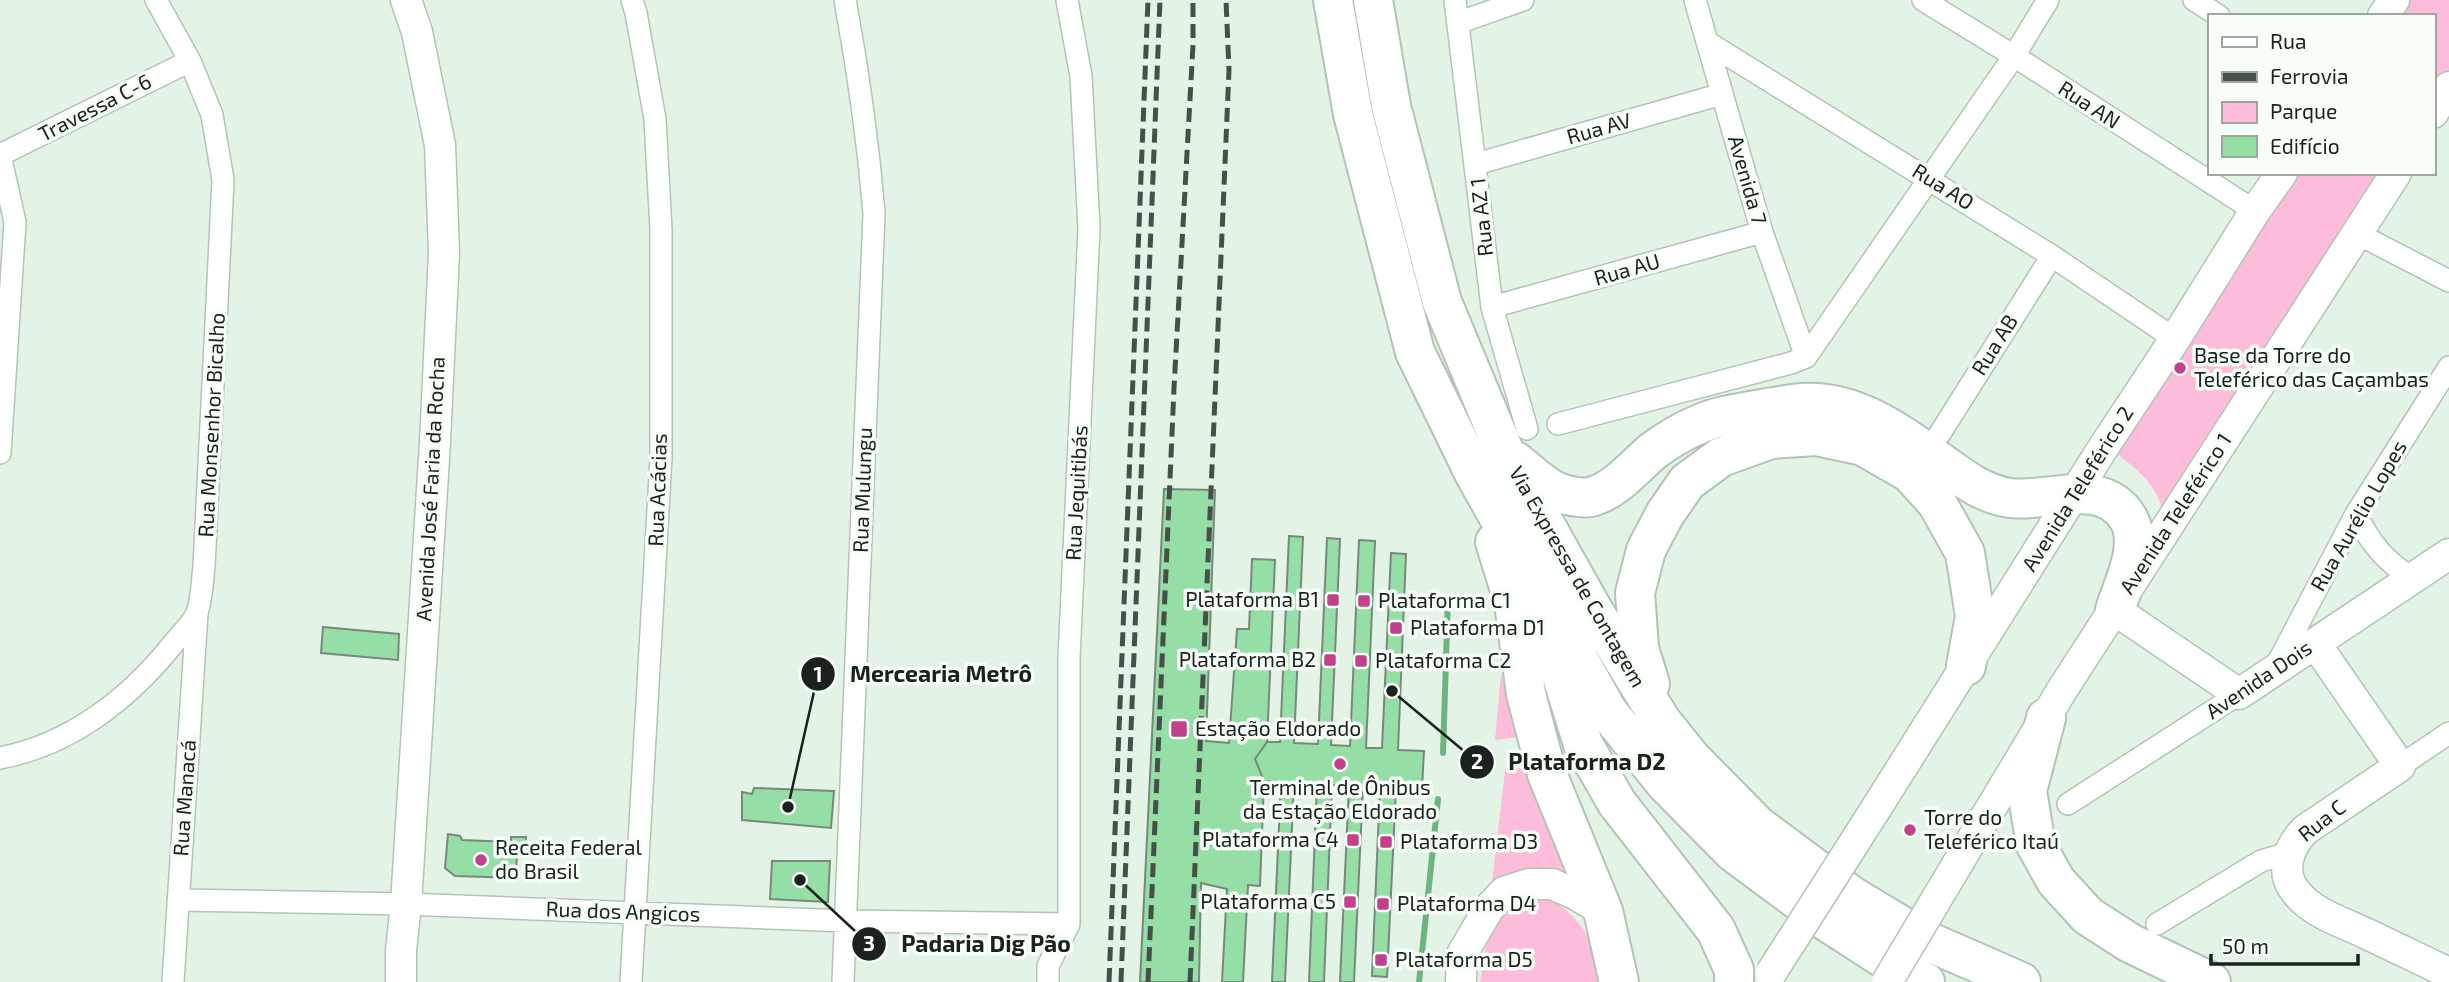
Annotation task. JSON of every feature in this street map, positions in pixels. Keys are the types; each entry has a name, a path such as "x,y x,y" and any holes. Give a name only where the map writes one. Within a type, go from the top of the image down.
{"highway":[{"name":"Via Expressa de Contagem","path":"1333,0 1353,114 1415,352 1474,474 1608,712 1666,784 1733,852 1829,923 1925,982"},
{"name":"Via Expressa de Contagem","path":"1373,0 1391,106 1442,302 1516,441 1593,610 1662,722 1691,758 1757,825 1842,888 1925,940 2021,982"},
{"path":"1516,441 1553,491 1593,497 1611,487 1679,434 1725,415 1804,403 1845,408 1878,419 1968,482 1997,496 2020,499 2076,493 2101,498 2117,505 2129,519 2134,537 2133,551 2115,610"},
{"path":"1662,722 1639,648 1635,593 1646,550 1665,513 1686,482 1721,457 1771,439 1816,436 1863,446 1910,473 1937,503 1965,553 1975,616 1966,666"},
{"path":"1474,474 1514,603 1525,694 1547,774 1603,911 1619,982"},
{"path":"1531,574 1583,744 1617,803 1716,930 1734,970 1734,982"},
{"path":"2046,718 2027,791 2036,845 2056,881 2088,916 2130,943 2211,982"}],"main road":[{"name":"Avenida José Faria da Rocha","path":"401,982 435,442 444,253 440,145 416,32 406,0"},
{"path":"2435,110 2449,88"},
{"name":"Avenida Teleférico 2","path":"1769,977 2255,211 2281,175"},
{"name":"Avenida Teleférico 1","path":"1887,982 2062,690 2395,175"},
{"name":"Avenida Dois","path":"2239,694 2449,555"},
{"path":"2115,610 2239,694"},
{"path":"2315,643 2400,766"},
{"name":"Rua C","path":"2288,853 2305,830 2400,766"},
{"path":"2288,853 2287,870 2293,890 2306,903 2449,973"},
{"path":"1461,982 1462,954 1489,908 1504,892 1529,884 1552,884 1603,911"}],"street":[{"name":"Rua Monsenhor Bicalho","path":"156,0 190,61 212,115 223,180 205,553 197,614"},
{"name":"Rua Acácias","path":"631,982 661,458 661,230 655,119 632,0"},
{"name":"Rua Mulungu","path":"843,982 874,213 858,76 845,0"},
{"name":"Rua Jequitibás","path":"1048,982 1048,966 1069,924 1069,658 1089,228 1081,76 1067,0"},
{"name":"Rua AZ 1","path":"1455,0 1460,22 1492,307 1516,441"},
{"path":"1460,22 1523,0"},
{"name":"Avenida 7","path":"1695,0 1762,232 1806,357"},
{"name":"Rua AN","path":"1923,0 2255,211"},
{"path":"1558,424 1806,357 2014,56 2048,0"},
{"path":"2194,0 2216,14"},
{"name":"Rua AO","path":"1707,41 2052,256 2175,339"},
{"name":"Travessa C-6","path":"0,155 190,61"},
{"name":"Rua AV","path":"1476,164 1722,94"},
{"path":"0,155 15,222 0,453"},
{"name":"Rua AU","path":"1492,307 1762,232"},
{"path":"2358,234 2449,281"},
{"name":"Rua AB","path":"1939,435 2052,256"},
{"name":"Rua Aurélio Lopes","path":"2274,669 2356,514 2449,367"},
{"path":"2356,514 2378,552 2395,568 2412,578"},
{"path":"0,758 22,754 71,733 115,704 158,663 197,614"},
{"name":"Rua Manacá","path":"173,982 197,614"},
{"name":"Avenida Dois","path":"2068,804 2239,694"},
{"name":"Rua C","path":"2400,766 2449,733"},
{"name":"Rua C","path":"2157,924 2261,861 2288,853"},
{"name":"Rua dos Angicos","path":"178,900 406,904 846,921 1069,924"}],"green space":[{"path":"2404,0 2449,0 2449,71 2435,93 2435,14 2395,14"},
{"path":"2292,175 2384,175 2166,519 2158,497 2148,481 2116,453"},
{"path":"1501,674 1518,737 1495,740"},
{"path":"1517,767 1531,773 1580,882 1492,883 1505,771"},
{"path":"1526,894 1547,899 1572,916 1593,947 1606,982 1480,982 1486,945 1507,901"}],"building":[{"path":"1164,489 1215,490 1206,741 1229,743 1237,629 1249,629 1252,559 1275,560 1267,742 1255,759 1264,781 1260,886 1248,885 1243,982 1222,982 1227,889 1201,883 1199,982 1140,982"},
{"name":"Terminal de Ônibus da Estação Eldorado","path":"1289,536 1303,537 1294,743 1318,744 1327,538 1340,539 1331,745 1350,746 1359,540 1375,541 1366,748 1382,748 1391,553 1406,554 1398,750 1424,751 1422,791 1396,789 1387,977 1372,976 1380,787 1363,786 1354,982 1340,982 1349,786 1332,785 1324,982 1309,982 1317,784 1294,783 1285,982 1272,982 1281,782 1264,781 1255,759 1267,742 1280,742"},
{"path":"323,627 399,634 398,660 321,653"},
{"path":"754,788 834,791 831,828 742,820 742,792 752,794"},
{"name":"Receita Federal do Brasil","path":"448,834 460,836 462,840 511,842 511,837 526,837 525,851 517,851 516,878 455,876 445,868"},
{"path":"772,861 830,861 828,902 770,899"}],"waterway":[{"path":"1443,753 1448,598"},
{"path":"1419,982 1438,799"}],"railway":[{"path":"1109,982 1148,0"},
{"path":"1121,982 1160,0"},
{"path":"1148,982 1193,0"},
{"path":"1190,982 1229,70 1226,0"}],"place":[{"name":"Base da Torre do Teleférico das Caçambas","path":"2180,368"},
{"name":"Plataforma B1","path":"1333,600"},
{"name":"Plataforma C1","path":"1364,601"},
{"name":"Plataforma D1","path":"1396,628"},
{"name":"Plataforma B2","path":"1330,660"},
{"name":"Plataforma C2","path":"1361,661"},
{"name":"Plataforma D2","path":"1392,691"},
{"name":"Estação Eldorado","path":"1179,729"},
{"name":"Terminal de Ônibus da Estação Eldorado","path":"1340,764"},
{"name":"Mercearia Metrô","path":"788,807"},
{"name":"Torre do Teleférico Itaú","path":"1910,830"},
{"name":"Plataforma C4","path":"1353,840"},
{"name":"Plataforma D3","path":"1386,842"},
{"name":"Receita Federal do Brasil","path":"481,860"},
{"name":"Padaria Dig Pão","path":"800,880"},
{"name":"Plataforma C5","path":"1350,902"},
{"name":"Plataforma D4","path":"1383,904"},
{"name":"Plataforma D5","path":"1381,960"}]}
